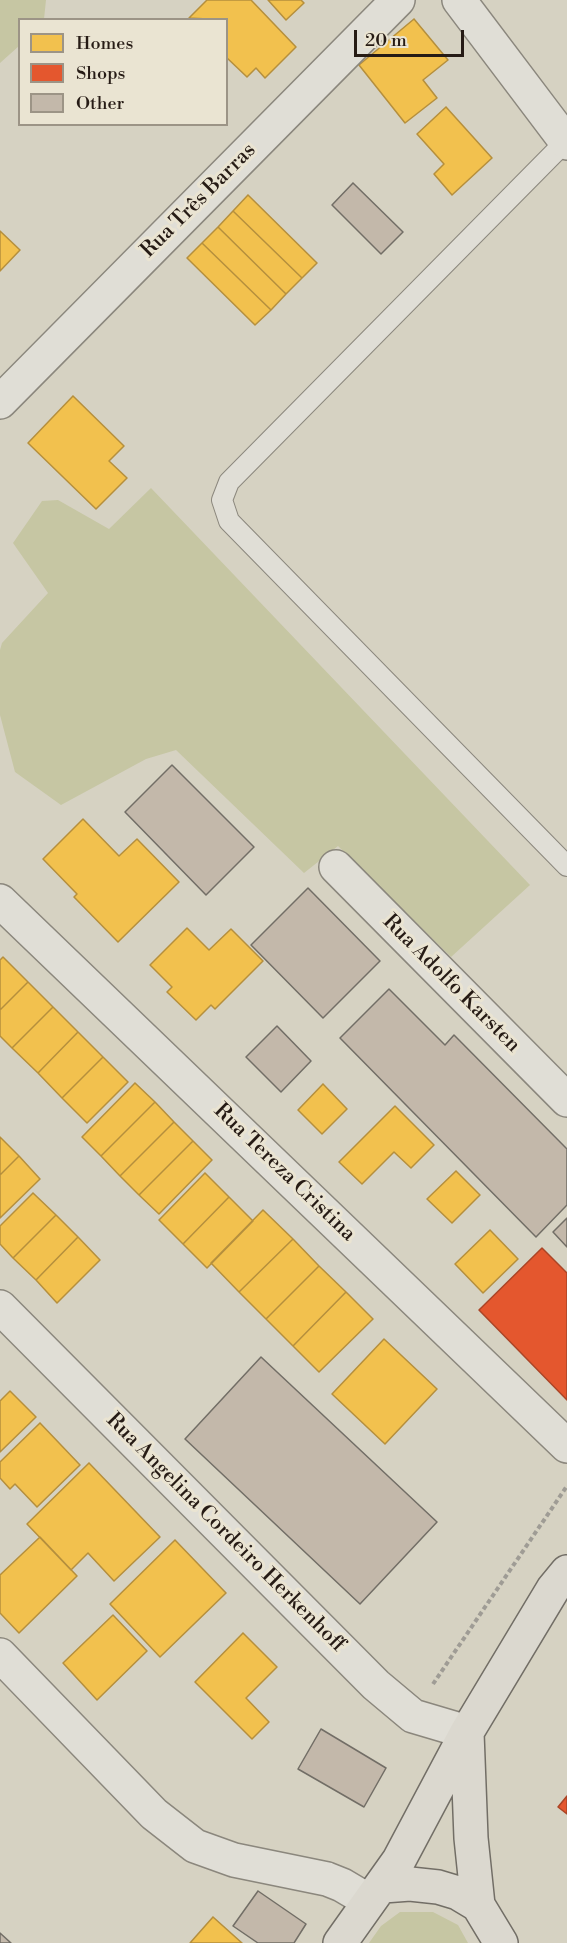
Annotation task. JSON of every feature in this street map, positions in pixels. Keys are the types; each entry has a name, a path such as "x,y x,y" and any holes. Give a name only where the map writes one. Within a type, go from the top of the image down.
{"main road":[{"path":"340,1943 376,1893 467,1732 554,1589 567,1572"},
{"path":"467,1732 471,1838 478,1905 501,1943"},
{"path":"376,1893 410,1884 438,1887 458,1893 478,1905"}],"street":[{"name":"Rua Três Barras","path":"0,402 398,0"},
{"path":"464,2 566,142"},
{"name":"Rua Adolfo Karsten","path":"336,867 567,1100"},
{"name":"Rua Tereza Cristina","path":"0,901 567,1446"},
{"name":"Rua Angelina Cordeiro Herkenhoff","path":"0,1306 376,1685 413,1716 467,1732"},
{"path":"0,1655 154,1814 195,1846 234,1860 327,1879 376,1893"}],"lane":[{"path":"566,142 229,482 222,500 229,521 567,866"}],"path":[{"path":"429,1689 567,1486"}],"green space":[{"path":"0,0 46,0 44,18 18,18 18,47 0,63"},
{"path":"151,488 530,885 451,957 338,846 304,873 176,750 146,759 61,805 15,772 0,715 0,650 2,643 48,593 13,543 42,501 58,500 109,529"},
{"path":"400,1912 433,1912 458,1925 468,1943 369,1943 381,1926"}],"building: Homes":[{"path":"207,0 251,0 296,47 265,78 256,68 247,77 228,59 228,18 189,18"},
{"path":"268,0 301,0 304,3 286,20"},
{"path":"414,19 448,60 423,80 437,98 405,123 359,65"},
{"path":"446,107 492,158 452,195 434,174 444,164 417,134"},
{"path":"248,195 317,263 302,278 233,211"},
{"path":"233,211 302,278 286,294 218,227"},
{"path":"218,227 286,294 271,310 202,243"},
{"path":"0,231 20,250 0,271"},
{"path":"202,243 271,310 255,325 187,258"},
{"path":"73,396 124,446 109,461 127,478 96,509 28,443"},
{"path":"83,819 119,856 137,839 179,882 118,942 74,897 77,894 43,859"},
{"path":"187,928 209,950 231,929 263,961 215,1009 211,1005 196,1020 167,992 172,987 150,965"},
{"path":"3,957 28,982 0,1010 0,960"},
{"path":"28,982 53,1007 12,1048 0,1036 0,1010"},
{"path":"53,1007 78,1032 38,1073 12,1048"},
{"path":"78,1032 103,1057 62,1098 38,1073"},
{"path":"103,1057 128,1082 87,1123 62,1098"},
{"path":"135,1083 155,1102 101,1156 82,1137"},
{"path":"323,1084 347,1109 322,1134 298,1110"},
{"path":"155,1102 174,1122 120,1176 101,1156"},
{"path":"395,1106 434,1145 411,1168 394,1152 362,1184 339,1162"},
{"path":"174,1122 193,1141 139,1195 120,1176"},
{"path":"0,1137 19,1156 0,1175"},
{"path":"193,1141 212,1160 159,1214 139,1195"},
{"path":"19,1156 40,1179 0,1218 0,1175"},
{"path":"456,1171 480,1195 452,1223 427,1199"},
{"path":"205,1173 229,1197 183,1244 159,1220"},
{"path":"33,1193 56,1215 13,1258 0,1244 0,1226"},
{"path":"229,1197 253,1221 207,1268 183,1244"},
{"path":"263,1210 293,1239 239,1292 211,1263"},
{"path":"56,1215 78,1237 36,1280 13,1258"},
{"path":"490,1230 518,1259 483,1293 455,1264"},
{"path":"78,1237 100,1260 57,1303 36,1280"},
{"path":"293,1239 319,1266 266,1319 239,1292"},
{"path":"319,1266 346,1292 293,1346 266,1319"},
{"path":"346,1292 373,1319 319,1372 293,1346"},
{"path":"384,1339 437,1389 385,1444 332,1394"},
{"path":"10,1391 36,1417 0,1452 0,1401"},
{"path":"40,1423 80,1465 37,1507 15,1484 10,1489 0,1478 0,1462"},
{"path":"89,1463 160,1537 114,1581 88,1553 71,1570 27,1524"},
{"path":"40,1537 77,1576 19,1633 0,1613 0,1575"},
{"path":"175,1540 226,1593 160,1657 110,1604"},
{"path":"113,1615 147,1651 97,1700 63,1663"},
{"path":"243,1633 277,1667 246,1698 269,1722 252,1739 195,1682"},
{"path":"213,1917 242,1943 190,1943"}],"building: Shops":[{"path":"542,1248 567,1273 567,1400 479,1310"},
{"path":"567,1796 567,1814 558,1807"}],"building: Other":[{"path":"353,183 403,232 381,254 332,205"},
{"path":"172,765 254,847 206,895 125,812"},
{"path":"308,888 380,961 323,1018 251,945"},
{"path":"389,989 445,1045 454,1035 567,1149 567,1205 536,1237 340,1038"},
{"path":"277,1026 311,1061 281,1092 246,1057"},
{"path":"567,1218 567,1247 553,1232"},
{"path":"261,1357 437,1522 360,1604 185,1439"},
{"path":"321,1729 386,1768 364,1807 298,1769"},
{"path":"258,1891 306,1924 294,1943 258,1943 233,1926"},
{"path":"0,1933 11,1943 0,1943"}]}
